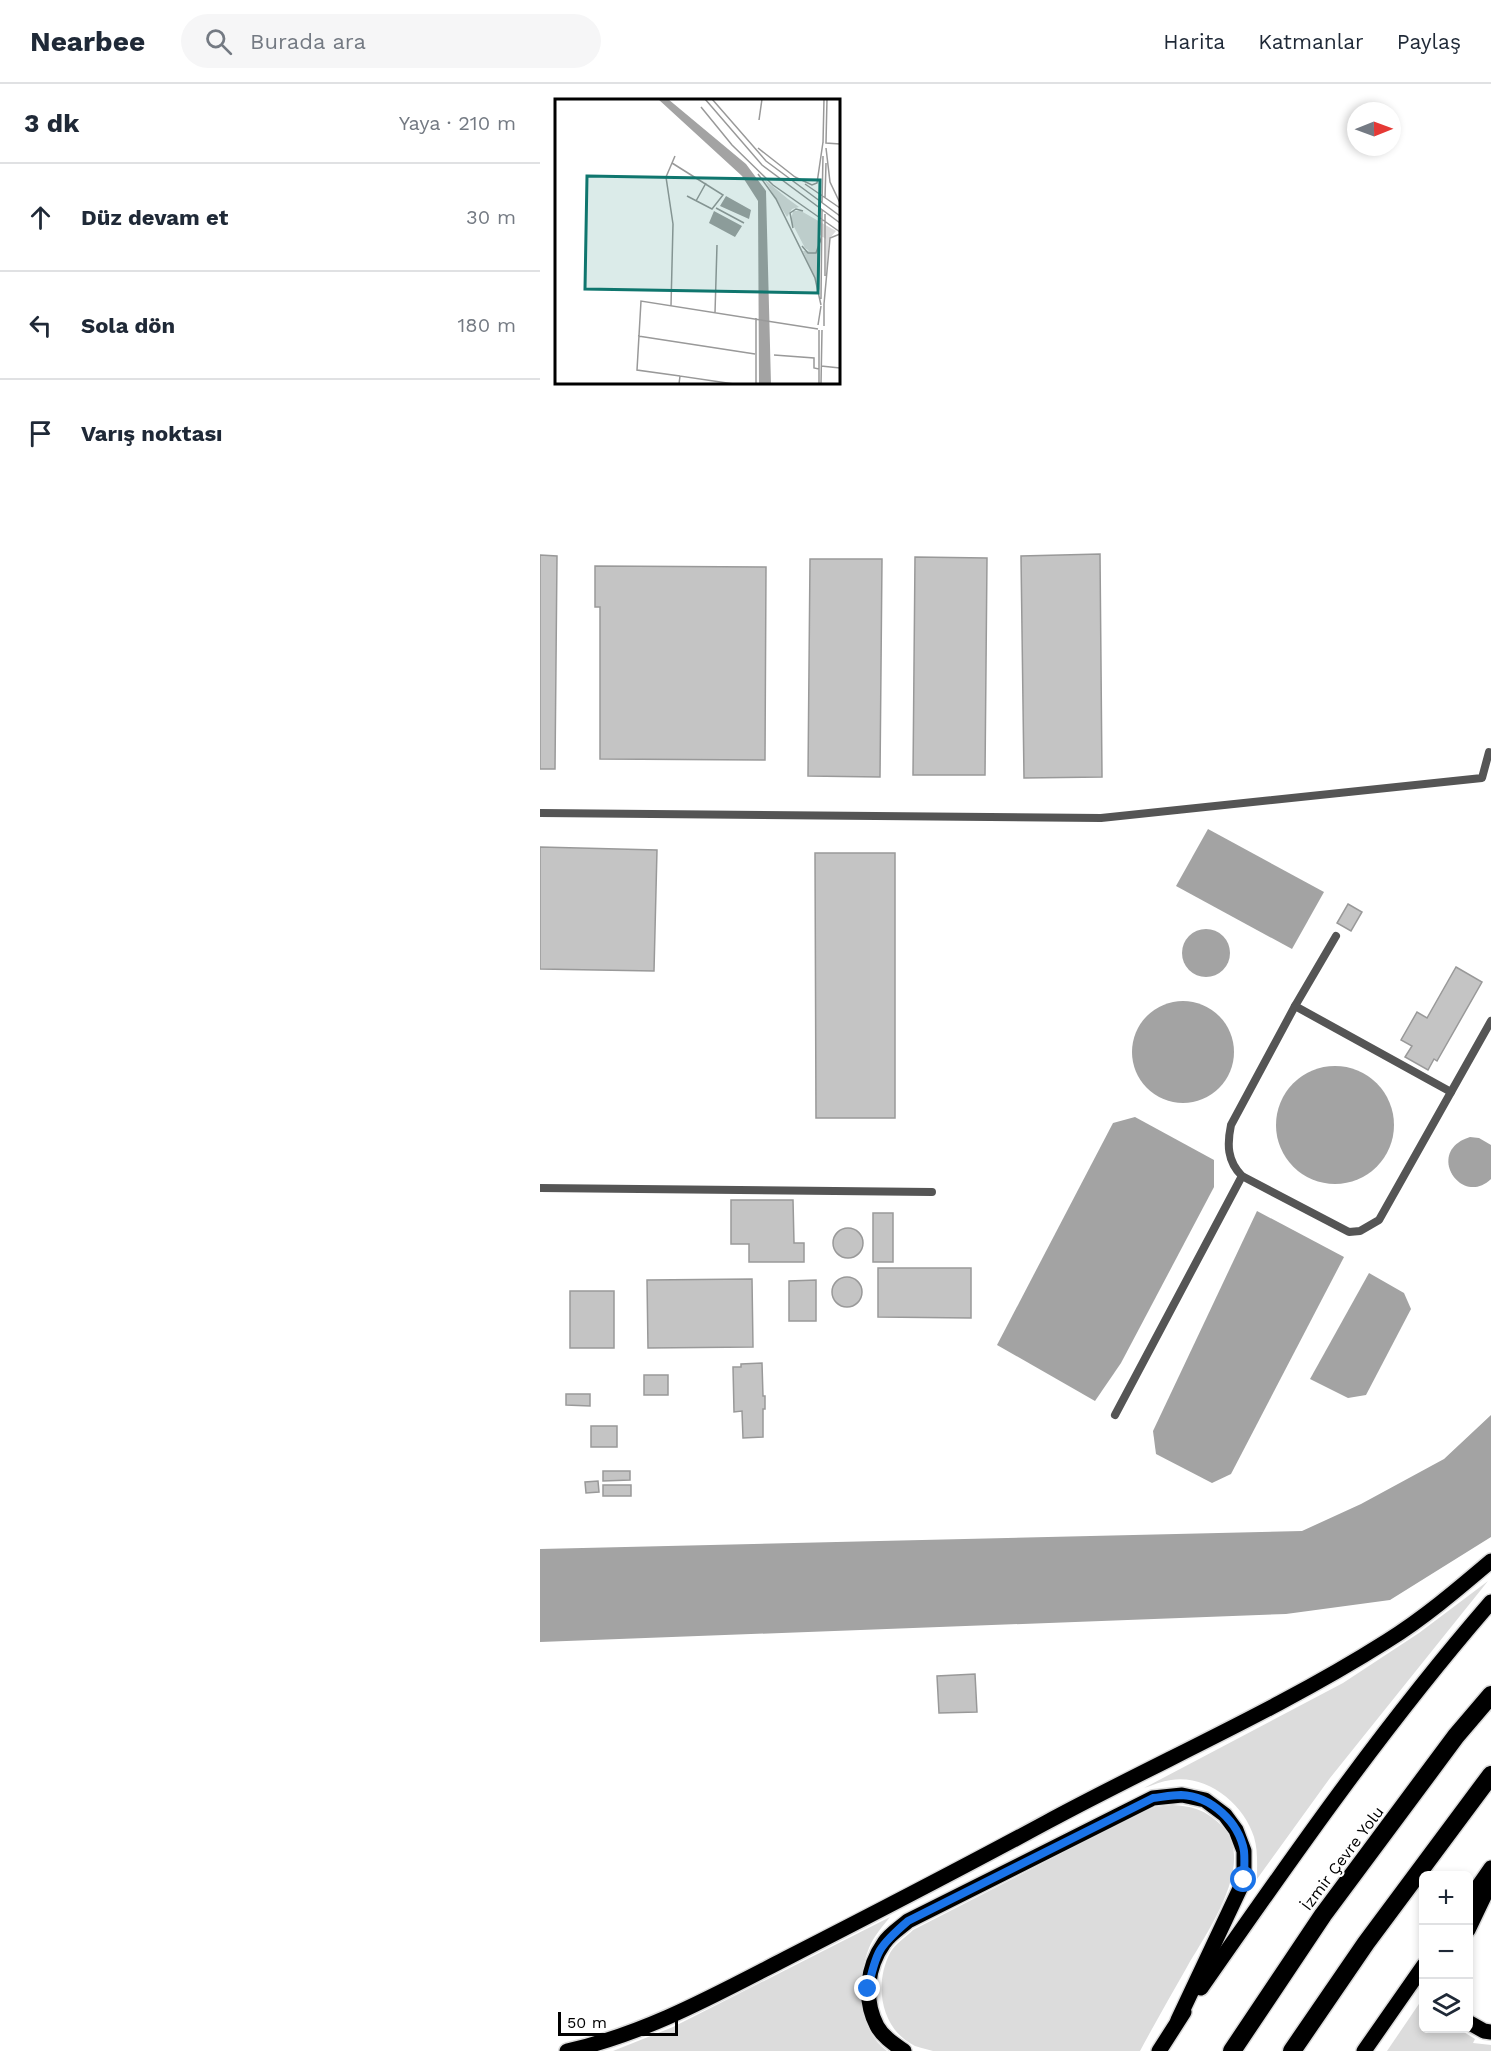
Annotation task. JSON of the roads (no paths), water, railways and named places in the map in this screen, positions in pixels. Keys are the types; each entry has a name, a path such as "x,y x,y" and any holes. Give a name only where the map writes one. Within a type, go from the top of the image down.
{"highway":[{"name":"İzmir Çevre Yolu","path":"1232,2051 1323,1915 1456,1736 1491,1695"},
{"path":"1292,2051 1372,1934 1491,1775"}],"main road":[{"path":"567,2051 667,2019 891,1905 1126,1779 1247,1720 1389,1640 1451,1595 1491,1561"},
{"path":"1159,2051 1178,2020 1321,1815 1446,1654 1491,1602"},
{"path":"904,2051 891,2042 878,2027 870,2006 868,1989 874,1961 885,1941 908,1921 1108,1819 1153,1798 1182,1795 1204,1800 1225,1815 1236,1830 1244,1851 1244,1880 1178,2020"},
{"path":"1473,1894 1491,1868"},
{"path":"1470,1925 1491,1882"},
{"path":"1364,2051 1419,1972"},
{"path":"1473,2025 1491,2032"}],"lane":[{"path":"540,813 1101,818 1482,778 1489,752 1491,753"},
{"path":"1336,936 1295,1006 1231,1125 1227,1140 1230,1159 1234,1168 1242,1176 1349,1232 1360,1231 1379,1220 1491,1022"},
{"path":"1295,1006 1451,1092"},
{"path":"1114,1415 1242,1176"},
{"path":"540,1188 932,1192"}]}
